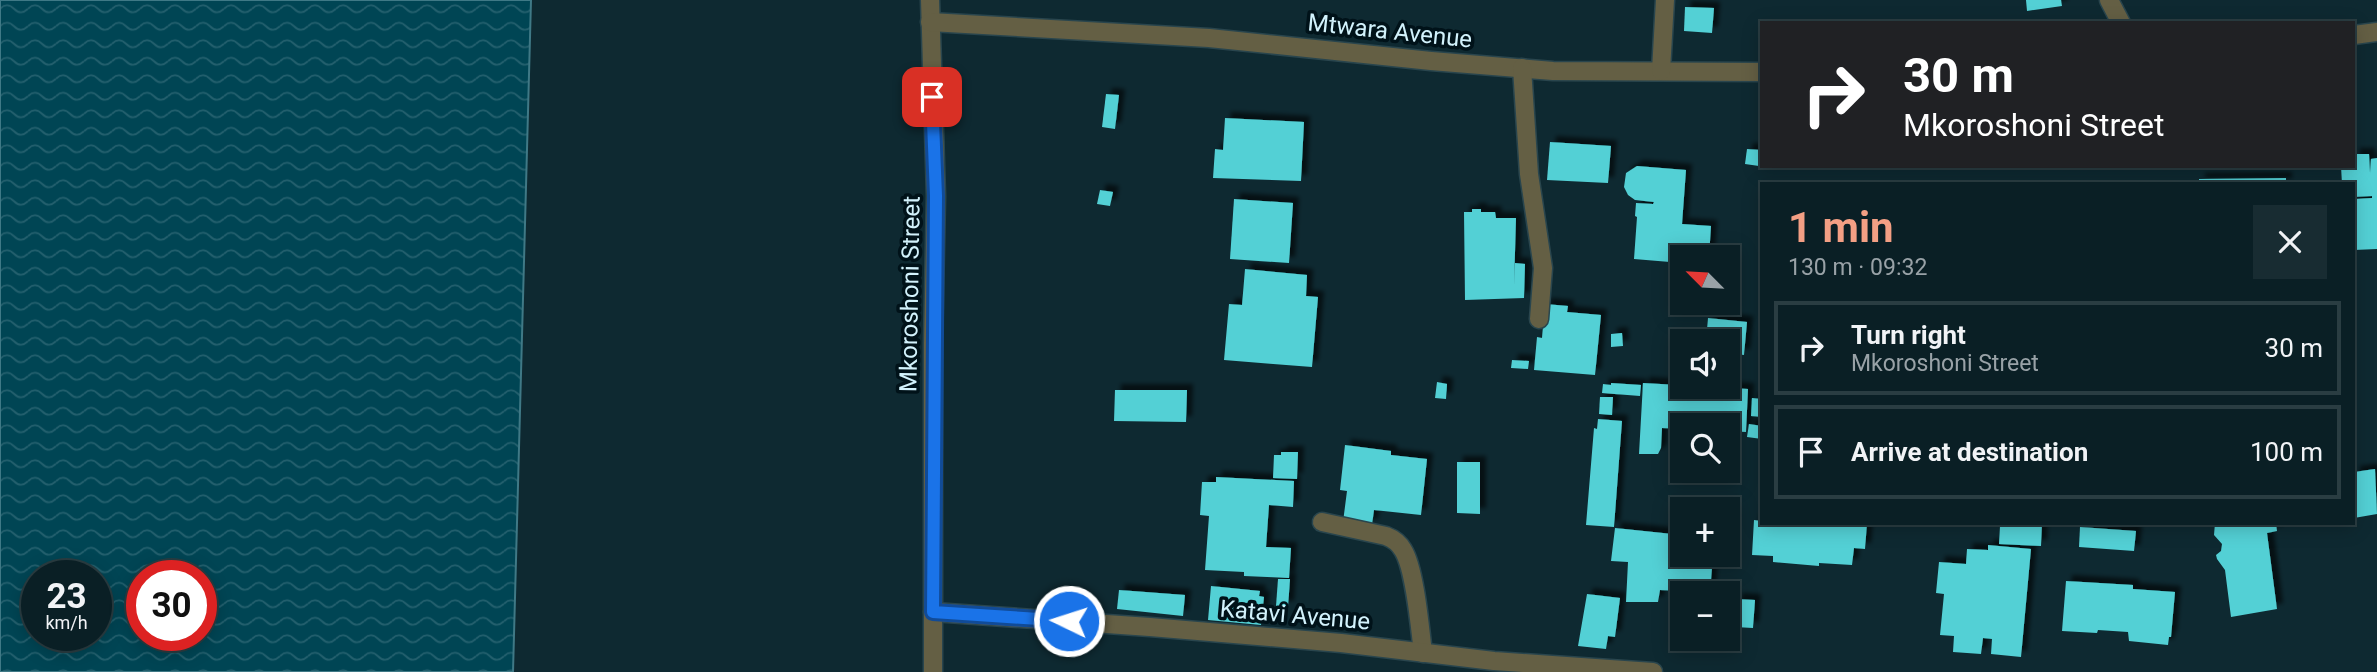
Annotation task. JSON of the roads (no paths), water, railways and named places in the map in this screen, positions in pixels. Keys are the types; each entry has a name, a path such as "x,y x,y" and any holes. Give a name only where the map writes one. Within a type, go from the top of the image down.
{"street":[{"name":"Mkoroshoni Street","path":"930,0 936,196 933,672"},
{"path":"1661,71 1665,0"},
{"path":"2109,0 2120,21"},
{"name":"Mtwara Avenue","path":"930,22 1209,38 1553,71 1760,72"},
{"path":"2355,35 2377,32"},
{"path":"1522,68 1529,174 1543,268 1539,319"},
{"path":"1322,522 1387,536 1395,540 1404,551 1418,612 1423,653"},
{"name":"Katavi Avenue","path":"933,612 1150,626 1494,661 1653,672"}],"water":[{"path":"0,0 531,0 513,672 0,672"}]}
